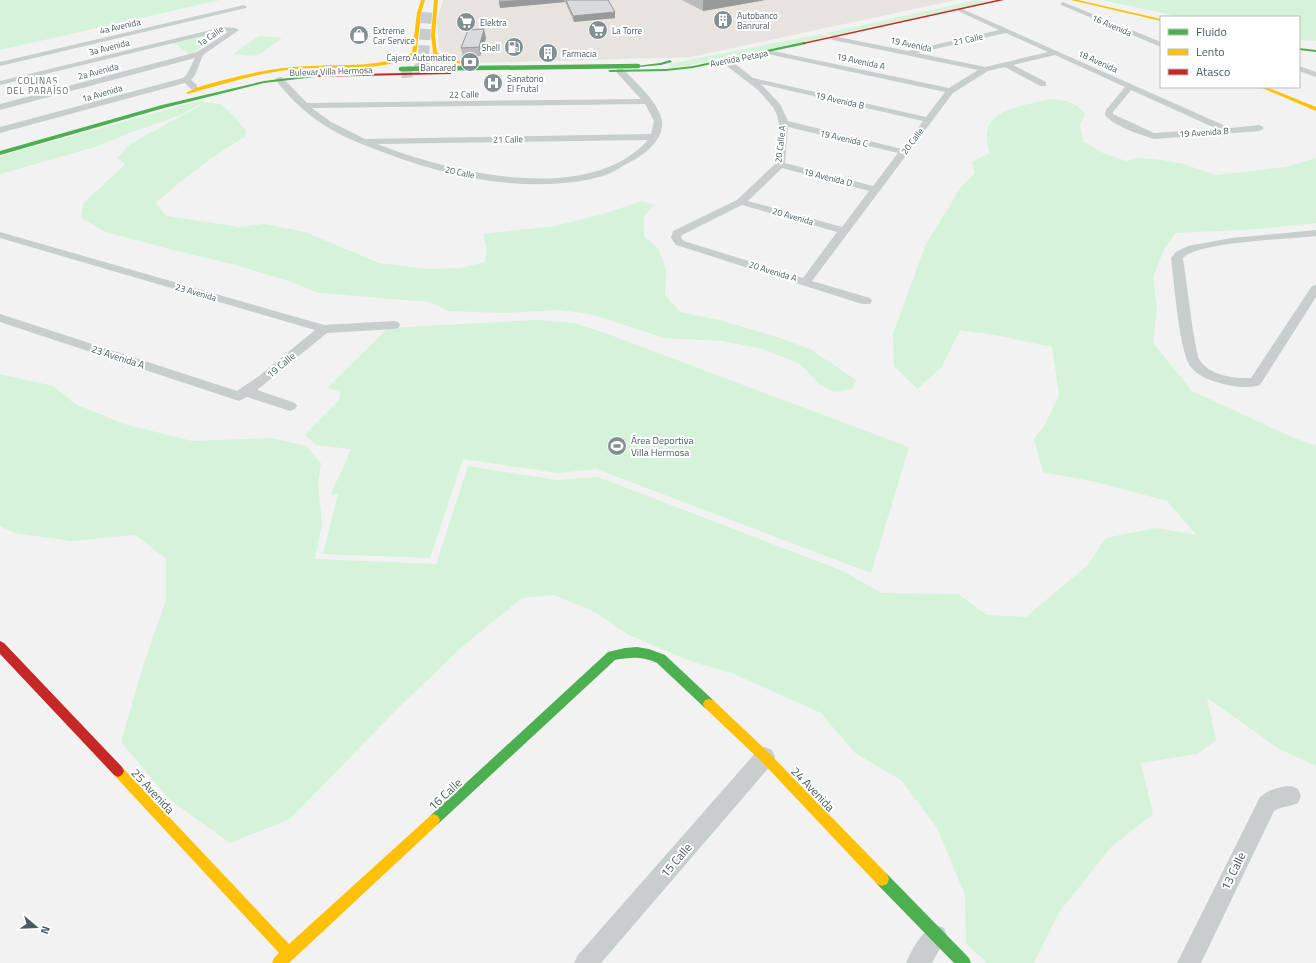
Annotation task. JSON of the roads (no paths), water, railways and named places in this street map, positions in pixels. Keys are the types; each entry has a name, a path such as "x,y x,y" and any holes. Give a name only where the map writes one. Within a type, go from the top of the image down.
{"main road":[{"path":"192,91 278,71 314,67 386,66 415,58 429,62 439,56 434,50 433,34 436,0"},
{"name":"Avenida Petapa","path":"439,56 448,61 461,64 479,65 670,61 821,32 965,0"},
{"name":"Avenida Petapa","path":"470,72 679,69 726,61 1002,0"},
{"path":"1073,0 1167,16"},
{"path":"1095,0 1160,20"},
{"path":"415,58 419,13 428,2"},
{"path":"821,32 833,38"},
{"path":"1300,42 1316,44"},
{"path":"1300,49 1316,50"},
{"path":"415,58 432,67 470,72"},
{"name":"Bulevar Villa Hermosa","path":"0,146 192,91 273,75 302,71 638,66 661,64 670,61"},
{"path":"454,71 454,67 461,64"},
{"path":"264,82 296,75 356,72"},
{"name":"Bulevar Villa Hermosa","path":"0,153 162,107 279,79 304,76 470,72"},
{"path":"1264,88 1316,109"},
{"name":"25 Avenida","path":"2,649 289,954"},
{"name":"16 Calle","path":"279,963 612,656 632,652"},
{"name":"24 Avenida","path":"632,652 642,652 661,659 765,757 936,936 964,963"}],"street":[{"name":"16 Avenida","path":"1062,4 1160,45"},
{"name":"4a Avenida","path":"0,64 84,54 244,7"},
{"name":"18 Avenida","path":"960,10 1228,130"},
{"name":"3a Avenida","path":"0,83 47,72 84,54 223,29"},
{"name":"1a Calle","path":"186,80 191,75 200,54 235,30 223,29"},
{"name":"21 Calle","path":"906,53 1006,31"},
{"name":"19 Avenida","path":"833,38 985,69"},
{"name":"19 Avenida A","path":"768,52 950,91"},
{"name":"20 Calle","path":"806,281 950,91 985,69 1055,53"},
{"name":"2a Avenida","path":"0,107 200,54"},
{"name":"20 Calle A","path":"680,243 676,238 677,233 741,202 780,165 784,124 774,102 752,80 726,61"},
{"path":"1005,64 1043,84"},
{"path":"1300,68 1316,75"},
{"path":"620,71 655,110 658,120 658,128 654,137"},
{"path":"47,72 65,90"},
{"name":"20 Calle","path":"279,79 289,92 326,123 362,141 392,154 458,172 493,178 540,181 583,177 606,172 633,158 643,150 654,137"},
{"path":"186,80 192,91"},
{"name":"1a Avenida","path":"0,130 186,80"},
{"name":"19 Avenida B","path":"752,80 928,120"},
{"name":"19 Avenida B","path":"1130,86 1109,112 1109,115 1112,118 1148,135 1260,128"},
{"path":"38,97 57,115"},
{"name":"22 Calle","path":"306,106 646,101"},
{"name":"19 Avenida C","path":"784,124 904,152"},
{"name":"21 Calle","path":"362,141 654,137"},
{"name":"19 Avenida D","path":"780,165 876,190"},
{"name":"20 Avenida","path":"741,202 845,231"},
{"path":"1316,233 1232,241 1188,249 1180,254 1177,258 1192,359 1201,370 1220,378 1239,383 1255,382 1316,288"},
{"name":"23 Avenida","path":"0,235 324,329 394,325"},
{"name":"20 Avenida A","path":"680,243 806,281 866,301"},
{"name":"23 Avenida A","path":"0,318 242,394 290,406"},
{"name":"19 Calle","path":"242,394 324,329"},
{"name":"15 Calle","path":"586,963 765,757"},
{"name":"13 Calle","path":"1189,963 1266,804 1276,797 1291,796"},
{"path":"918,963 936,936"}],"tunnel":[{"path":"401,73 416,71 423,65 427,7"}],"place":[{"name":"Autobanco Banrural","path":"723,20"},
{"name":"Elektra","path":"466,22"},
{"name":"La Torre","path":"598,30"},
{"name":"Extreme Car Service","path":"359,35"},
{"name":"Shell","path":"514,47"},
{"name":"Farmacia","path":"548,53"},
{"name":"Cajero Automatico Bancared","path":"470,62"},
{"name":"Sanatorio El Frutal","path":"493,83"},
{"name":"Área Deportiva Villa Hermosa","path":"617,446"}],"district":[{"name":"COLINAS DEL PARAÍSO","path":"38,86"}]}
